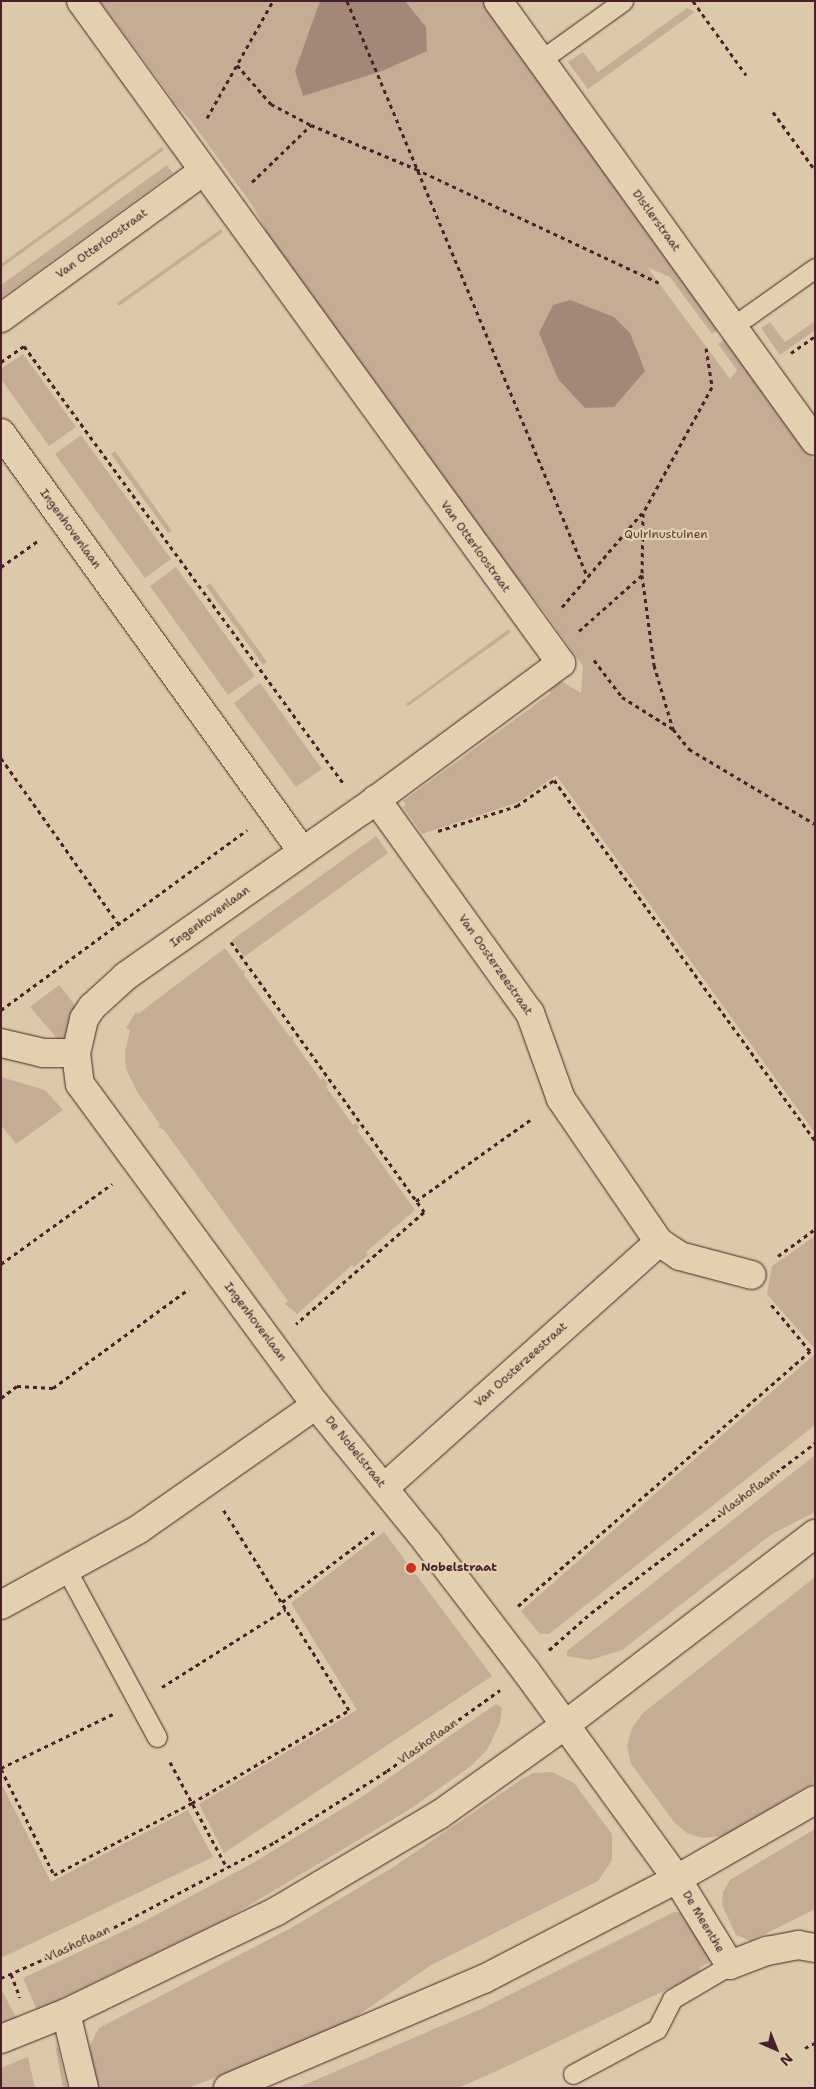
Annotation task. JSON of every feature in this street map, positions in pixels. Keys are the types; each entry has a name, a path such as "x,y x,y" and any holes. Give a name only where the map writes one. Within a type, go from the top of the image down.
{"street":[{"name":"Van Otterloostraat","path":"81,1 561,663"},
{"name":"Distlerstraat","path":"498,1 815,441"},
{"name":"Van Otterloostraat","path":"1,318 203,171"},
{"name":"Ingenhovenlaan","path":"1,433 272,812 302,851 126,976 92,1007 84,1019 76,1053 80,1084 316,1405"},
{"path":"302,851 561,663"},
{"name":"Van Oosterzeestraat","path":"369,804 410,846 530,1012 560,1099 659,1242 680,1256 752,1275"},
{"path":"1,1043 42,1053 76,1053"},
{"name":"Van Oosterzeestraat","path":"384,1488 659,1242"},
{"name":"De Nobelstraat","path":"1,1605 139,1529 316,1405 384,1488 566,1725"},
{"path":"1,2039 66,2013 277,1911 439,1815 566,1725 815,1534"},
{"name":"De Meenthe","path":"566,1725 677,1879 730,1966 767,1951 798,1945 815,1948"},
{"path":"228,2088 484,1979 677,1879 815,1800"},
{"path":"66,2013 84,2088"}],"lane":[{"path":"541,60 623,1"},
{"path":"732,327 815,268"},
{"path":"66,1569 157,1737"},
{"path":"573,2074 658,2028 672,1999 730,1966"}],"path":[{"path":"186,147 203,125 273,1"},
{"path":"347,1 587,576"},
{"path":"693,1 746,75"},
{"path":"237,65 271,104 311,125 416,169 662,284"},
{"path":"773,112 815,170"},
{"path":"228,204 311,125"},
{"path":"1,362 24,346 369,804"},
{"path":"558,612 643,513 712,387 706,346"},
{"path":"643,513 642,575 654,665 673,729"},
{"path":"1,567 65,522"},
{"path":"561,663 575,634 642,575"},
{"path":"592,658 622,697 673,729 689,749 815,824"},
{"path":"1,758 118,923"},
{"path":"410,846 422,837 517,806 554,780 815,1140"},
{"path":"1,1010 272,812"},
{"path":"212,916 424,1212 273,1346"},
{"path":"416,1201 560,1099"},
{"path":"1,1264 138,1165"},
{"path":"493,1628 810,1351 762,1295 752,1275 815,1229"},
{"path":"1,1398 17,1386 53,1388 216,1269"},
{"name":"Vlashoflaan","path":"1,1978 107,1931 227,1868 275,1842 387,1771 526,1671 591,1613 815,1443"},
{"path":"1,1770 54,1875 192,1803 349,1710 223,1508 231,1503"},
{"path":"282,1602 380,1528 374,1520"},
{"path":"157,1737 227,1868"},
{"path":"805,2048 815,2043"}],"green space":[{"name":"Quirinustuinen","path":"100,1 483,1 719,329 712,334 670,277 647,267 730,379 737,370 718,344 726,338 815,461 815,1133 556,775 519,802 422,834 403,807 406,805 403,801 551,693 549,690 561,681 581,693 583,666 543,610 519,580 517,582 264,232 266,230 252,205 191,121 174,102 172,104 173,100 138,52 134,52 137,51"},
{"path":"687,8 695,12 588,89 568,62 583,52 598,72"},
{"path":"162,147 164,150 1,268 1,264"},
{"path":"167,165 173,173 1,298 1,285"},
{"path":"221,229 223,232 119,306 117,303"},
{"path":"815,321 815,330 780,355 761,328 770,322 785,342"},
{"path":"23,354 76,427 49,446 1,379 1,369"},
{"path":"81,435 171,559 145,578 55,454"},
{"path":"115,451 172,531 168,533 111,454"},
{"path":"176,567 255,676 228,695 150,586"},
{"path":"210,583 267,662 263,665 206,586"},
{"path":"509,629 511,632 408,706 406,704"},
{"path":"260,683 322,769 296,787 234,703"},
{"path":"376,836 388,853 244,957 232,940"},
{"path":"225,948 242,971 245,970 244,975 290,1037 293,1036 293,1041 321,1080 323,1078 328,1084 326,1087 353,1125 356,1123 359,1128 357,1130 415,1210 366,1252 368,1255 354,1267 352,1265 297,1314 285,1304 288,1301 164,1130 158,1127 160,1125 138,1093 126,1069 125,1052 130,1030 126,1028 136,1012 138,1014"},
{"path":"59,985 78,1009 74,1029 61,1043 30,1007"},
{"path":"1,1077 45,1090 63,1110 16,1144 1,1125"},
{"path":"815,1236 815,1349 767,1294 772,1266"},
{"path":"815,1354 815,1425 549,1634 540,1634 521,1611"},
{"path":"815,1455 815,1512 772,1534 622,1650 590,1660 567,1656 567,1651"},
{"path":"384,1532 492,1676 224,1853 199,1804 357,1710 291,1603"},
{"path":"815,1577 815,1782 724,1836 702,1838 687,1833 675,1823 631,1764 627,1746 632,1728 643,1713"},
{"path":"496,1704 502,1708 500,1723 487,1750 471,1766 410,1809 228,1918 37,2010 23,1978 139,1924 251,1864 360,1798"},
{"path":"552,1772 574,1783 612,1834 612,1860 598,1881 431,1965 341,2027 290,2049 188,2088 98,2088 89,2047 99,2028 291,1928 395,1866 522,1779 534,1773"},
{"path":"1,1783 51,1882 188,1810 213,1857 1,1958"},
{"path":"815,1829 815,1909 751,1941 736,1935 722,1905 723,1892 730,1880"},
{"path":"674,1912 686,1913 717,1958 699,1968 701,1973 499,2070 458,2088 297,2088 483,2008"},
{"path":"1,1989 17,2019 1,2025"},
{"path":"55,2045 58,2048 67,2088 63,2088"},
{"path":"28,2057 35,2088 1,2088 1,2068"}],"shaded area":[{"path":"320,1 405,1 426,27 427,51 382,71 303,96 295,71"},
{"path":"570,300 614,317 630,333 645,371 614,407 585,408 558,379 539,333 553,305"}],"place":[{"name":"Nobelstraat","path":"411,1568"}]}
